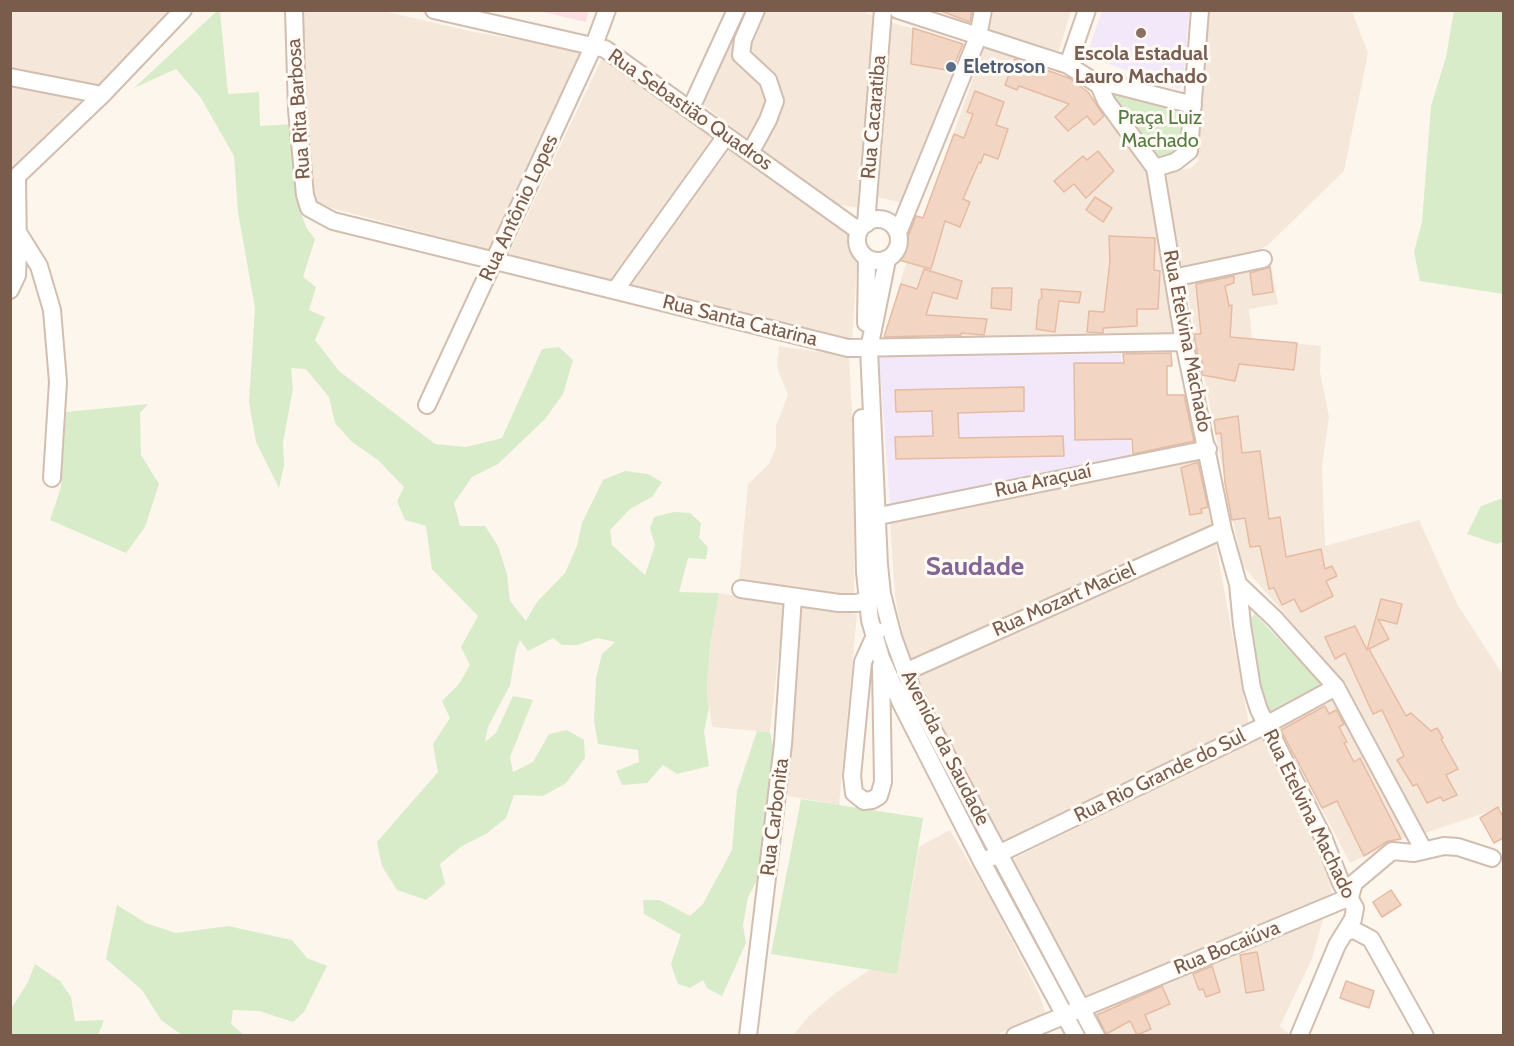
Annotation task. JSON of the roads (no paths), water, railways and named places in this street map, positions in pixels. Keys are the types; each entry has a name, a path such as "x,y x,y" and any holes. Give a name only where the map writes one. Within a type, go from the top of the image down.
{"street":[{"path":"10,291 17,275 19,234 14,181 102,95 183,10"},
{"name":"Rua Rita Barbosa","path":"294,10 297,110 305,195 309,208"},
{"name":"Rua Sebastião Quadros","path":"434,10 487,17 594,45 620,58 750,153 862,227"},
{"name":"Rua Antônio Lopes","path":"427,405 594,45 607,10"},
{"path":"690,110 736,10"},
{"path":"750,153 768,120 775,101 768,80 741,55 743,40 756,10"},
{"name":"Rua Cacaratiba","path":"862,227 883,10"},
{"path":"898,10 1068,65 1099,85 1106,101 1155,168 1175,162 1189,151 1200,10"},
{"path":"898,233 978,37 983,10"},
{"path":"1068,65 1087,10"},
{"path":"10,77 102,95"},
{"path":"1099,85 1111,84 1193,105"},
{"path":"616,289 726,136"},
{"name":"Rua Etelvina Machado","path":"1155,168 1184,342 1208,448 1223,530 1239,584 1242,626 1252,688 1266,725 1323,837 1341,883 1355,908 1353,919 1299,1035"},
{"name":"Rua Santa Catarina","path":"309,208 333,221 616,289 748,325 865,349 1184,342"},
{"path":"880,219 888,221 898,233 900,243 896,253 887,260 877,262 867,258 858,246 862,227 880,219"},
{"path":"19,234 39,266 52,310 58,382 52,478"},
{"name":"Avenida da Saudade","path":"867,258 865,349 875,598 888,612 905,672 1095,1035"},
{"path":"1173,278 1263,259"},
{"name":"Avenida da Saudade","path":"887,260 865,349 879,516 874,636 901,703 982,862 1076,1035"},
{"name":"Rua Araçuaí","path":"879,516 1208,448"},
{"name":"Rua Mozart Maciel","path":"905,672 1223,530"},
{"name":"Rua Etelvina Machado","path":"1239,584 1275,619 1336,687 1424,849"},
{"path":"741,589 839,603 875,598"},
{"name":"Rua Carbonita","path":"748,1035 783,744 793,597"},
{"path":"888,612 863,662 852,776 854,793 857,798 872,800 879,796 883,782 881,658 893,636"},
{"name":"Rua Rio Grande do Sul","path":"982,862 1266,725 1336,687"},
{"path":"1350,897 1354,883 1392,851 1414,853 1424,849 1458,847 1492,858"},
{"name":"Rua Bocaiúva","path":"1015,1035 1350,897"},
{"path":"1345,932 1354,930 1371,939 1425,1035"}],"place":[{"name":"Escola Estadual Lauro Machado","path":"1141,33"},
{"name":"Eletroson","path":"951,67"}],"district":[{"name":"Saudade","path":"975,567"}],"park label":[{"name":"Praça Luiz Machado","path":"1160,130"}]}
